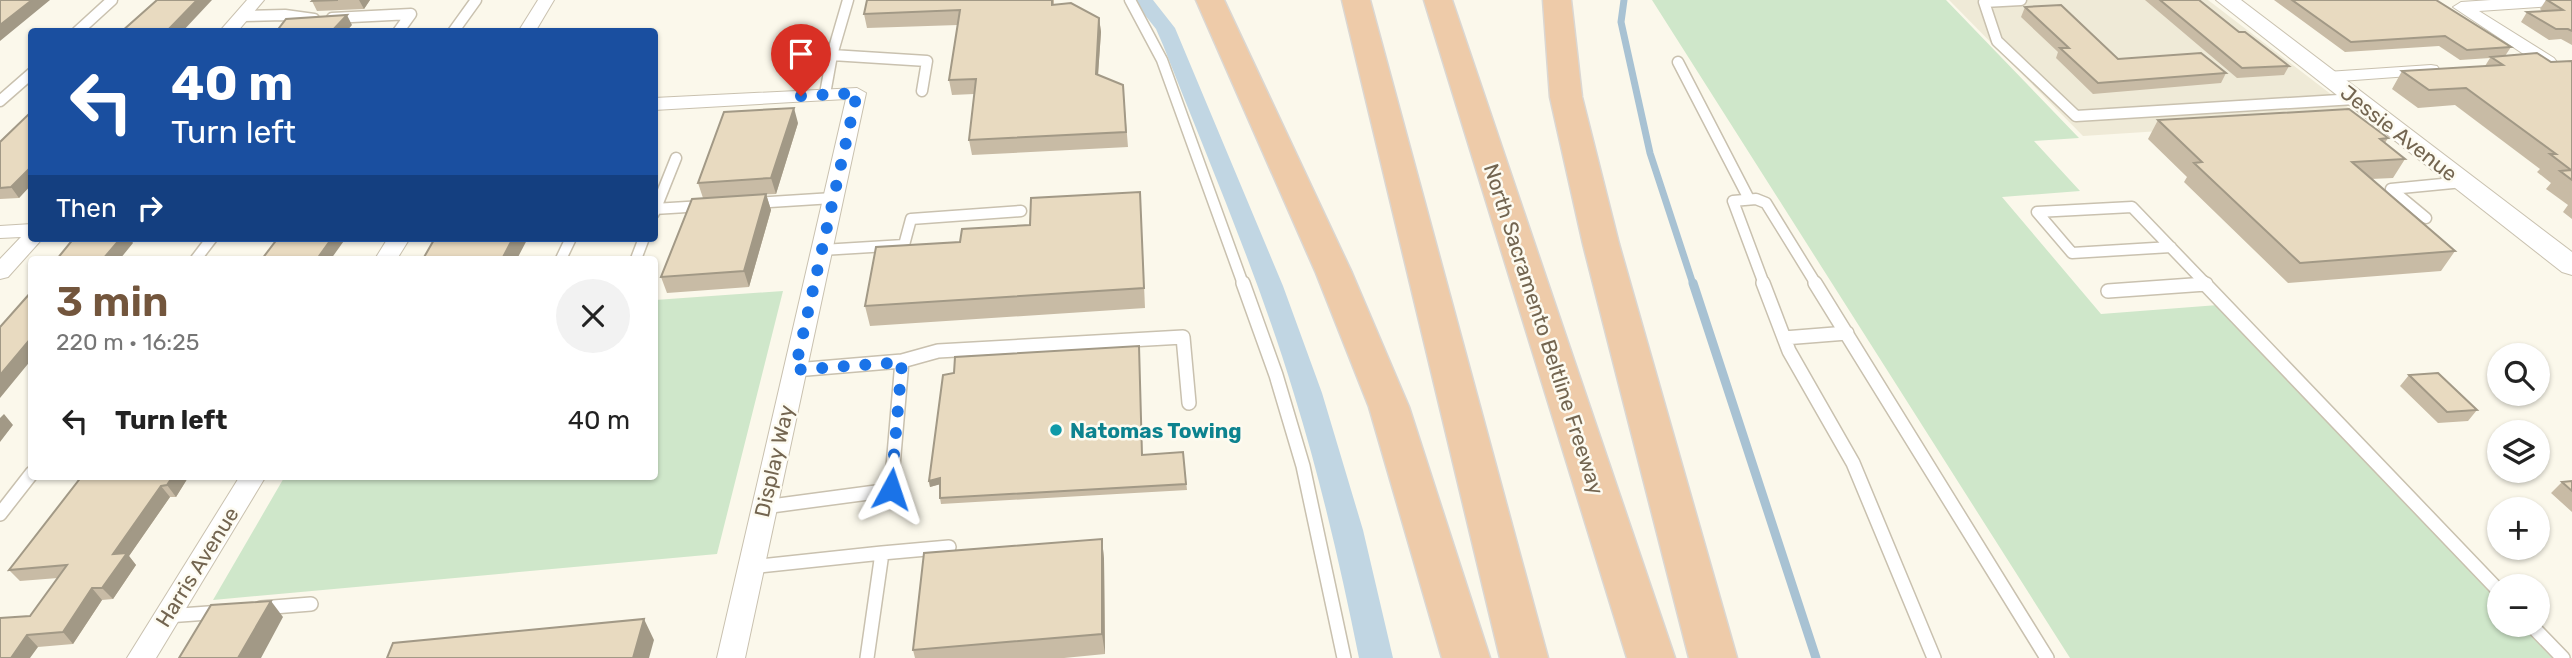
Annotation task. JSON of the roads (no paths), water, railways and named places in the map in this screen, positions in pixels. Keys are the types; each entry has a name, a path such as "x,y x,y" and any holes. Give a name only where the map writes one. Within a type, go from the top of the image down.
{"highway":[{"path":"1210,0 1334,273 1389,407 1466,658"},
{"path":"1356,0 1524,658"},
{"name":"North Sacramento Beltline Freeway","path":"1438,0 1651,658"},
{"path":"1557,0 1566,97 1601,244 1713,658"}],"street":[{"path":"230,28 257,0"},
{"path":"528,28 546,0"},
{"name":"Jessie Avenue","path":"2227,0 2571,265"},
{"path":"2520,64 2547,62 2461,6 2567,0"},
{"path":"2327,78 2451,69"},
{"name":"Display Way","path":"658,104 857,93 731,658"},
{"path":"0,232 28,230"},
{"path":"0,272 28,242"},
{"name":"Harris Avenue","path":"141,658 251,480"}],"lane":[{"path":"81,28 112,0"},
{"path":"456,28 475,0"},
{"path":"825,94 832,55 848,0"},
{"path":"1130,0 1161,60 1276,375 1306,479 1344,658"},
{"path":"2021,0 1984,2 1997,41 2076,116 2355,99"},
{"path":"241,16 285,15 303,20 411,14 401,28"},
{"path":"832,55 927,61 922,91"},
{"path":"1678,62 1749,199"},
{"path":"0,101 28,76"},
{"path":"658,203 676,158"},
{"path":"2426,218 2391,189 2463,182"},
{"path":"738,204 833,198"},
{"path":"1934,658 1853,463 1784,338 1733,201 1749,199 1766,203 2047,658"},
{"path":"658,210 710,206"},
{"path":"2171,247 2072,253 2037,212 2132,207 2171,247 2487,578"},
{"path":"822,250 904,245 911,219 1021,211"},
{"path":"198,256 209,242"},
{"path":"2108,291 2206,284"},
{"path":"1784,338 1847,333"},
{"path":"795,370 902,362 938,351 1183,337 1189,403"},
{"path":"764,507 891,489 902,362"},
{"path":"0,514 28,478"},
{"path":"750,567 948,547"},
{"path":"867,658 882,553"},
{"path":"167,616 311,604"},
{"path":"2543,637 2563,658"}],"waterway":[{"path":"1143,0 1165,28 1173,45 1270,286 1308,393 1348,530 1376,658"},
{"path":"1624,0 1621,22 1650,153 1693,284"},
{"path":"1693,283 1816,658"}],"place":[{"name":"Natomas Towing","path":"1056,430"}]}
